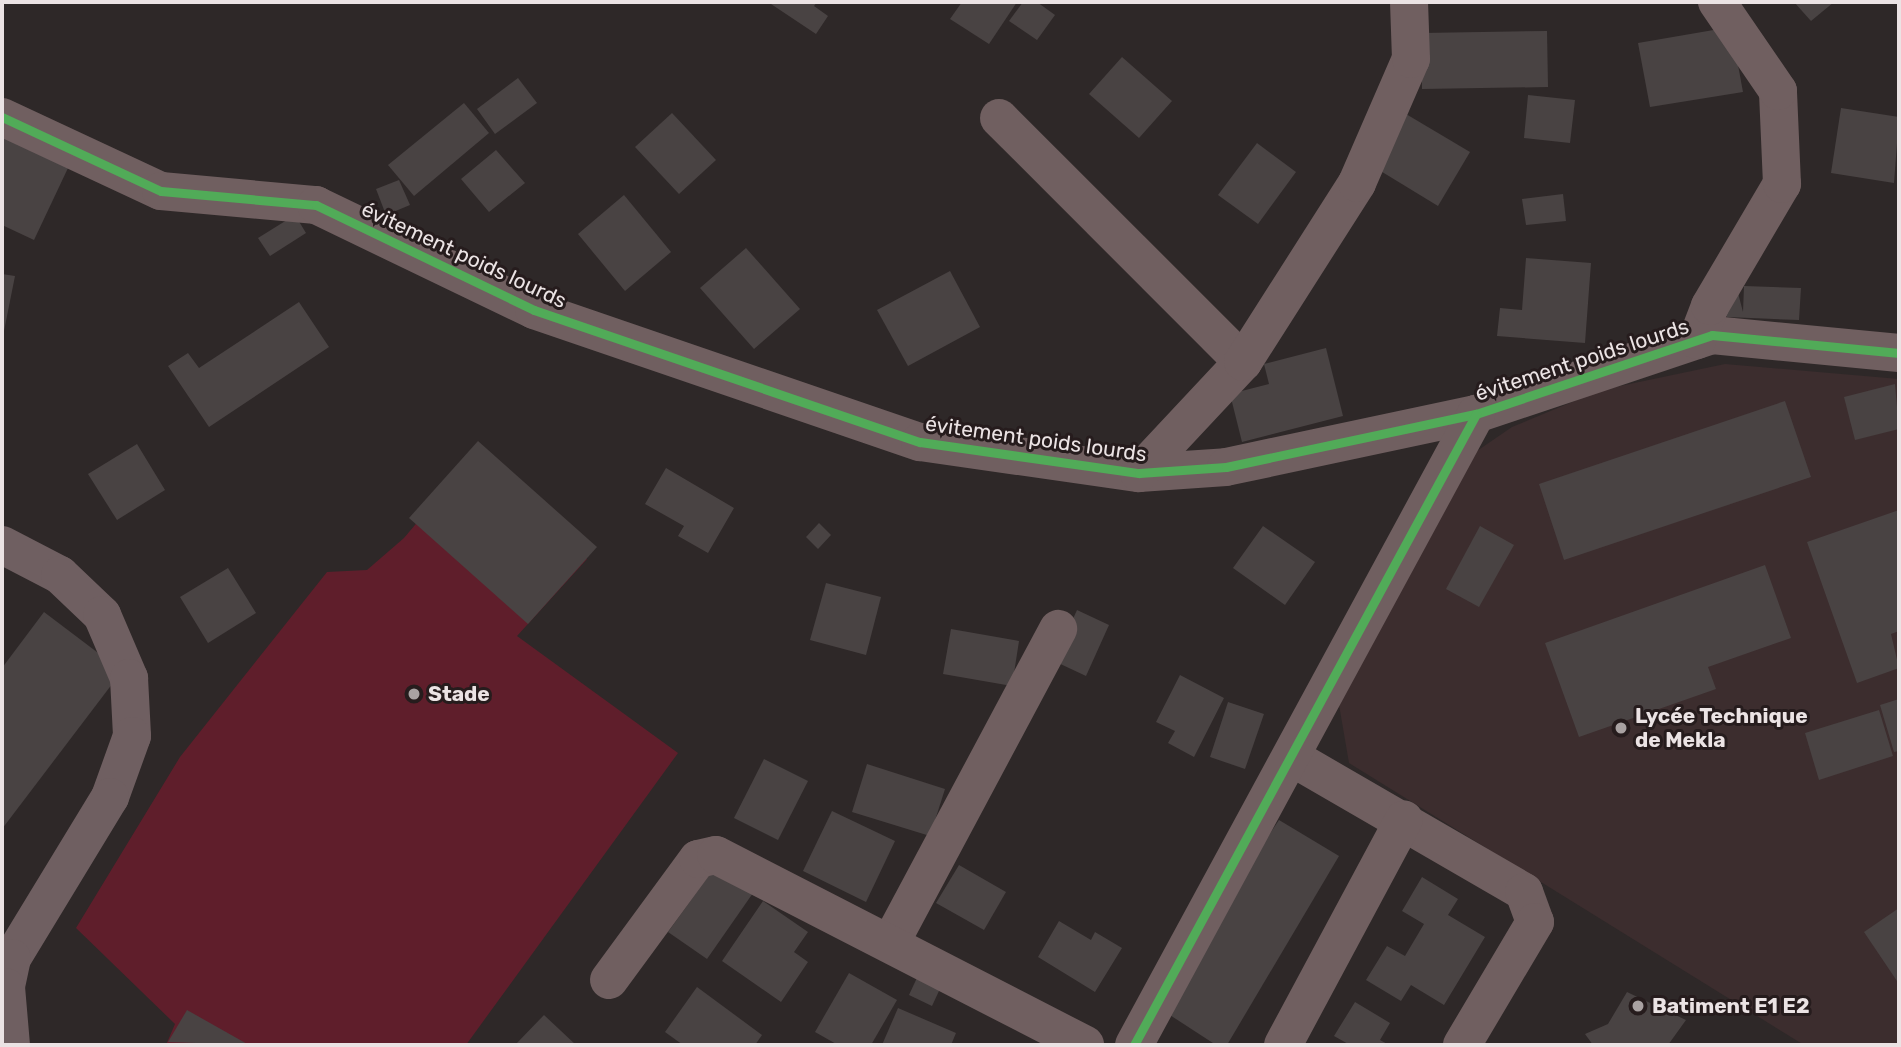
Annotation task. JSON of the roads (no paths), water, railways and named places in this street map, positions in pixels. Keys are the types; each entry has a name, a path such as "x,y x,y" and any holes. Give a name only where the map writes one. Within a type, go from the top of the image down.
{"main road":[{"path":"2,545 60,576 102,615 129,678 132,736 110,797 12,958 6,986 12,1045"}],"street":[{"path":"1139,473 1243,362 1357,183 1411,59 1409,2"},
{"path":"1698,340 1710,306 1782,184 1778,91 1717,2"},
{"name":"évitement poids lourds","path":"2,117 161,191 316,205 534,310 920,442 1139,473 1226,467 1476,414 1712,335 1899,353"},
{"path":"999,118 1243,362"},
{"path":"1134,1045 1293,758 1476,414"},
{"path":"891,942 1058,629"},
{"path":"1293,758 1404,819 1524,892 1535,922 1462,1045"},
{"path":"1283,1045 1404,819"},
{"path":"609,980 705,855 891,942 1085,1045"}],"place":[{"name":"Stade","path":"414,694"},
{"name":"Lycée Technique de Mekla","path":"1621,728"},
{"name":"Batiment E1 E2","path":"1638,1006"}]}
